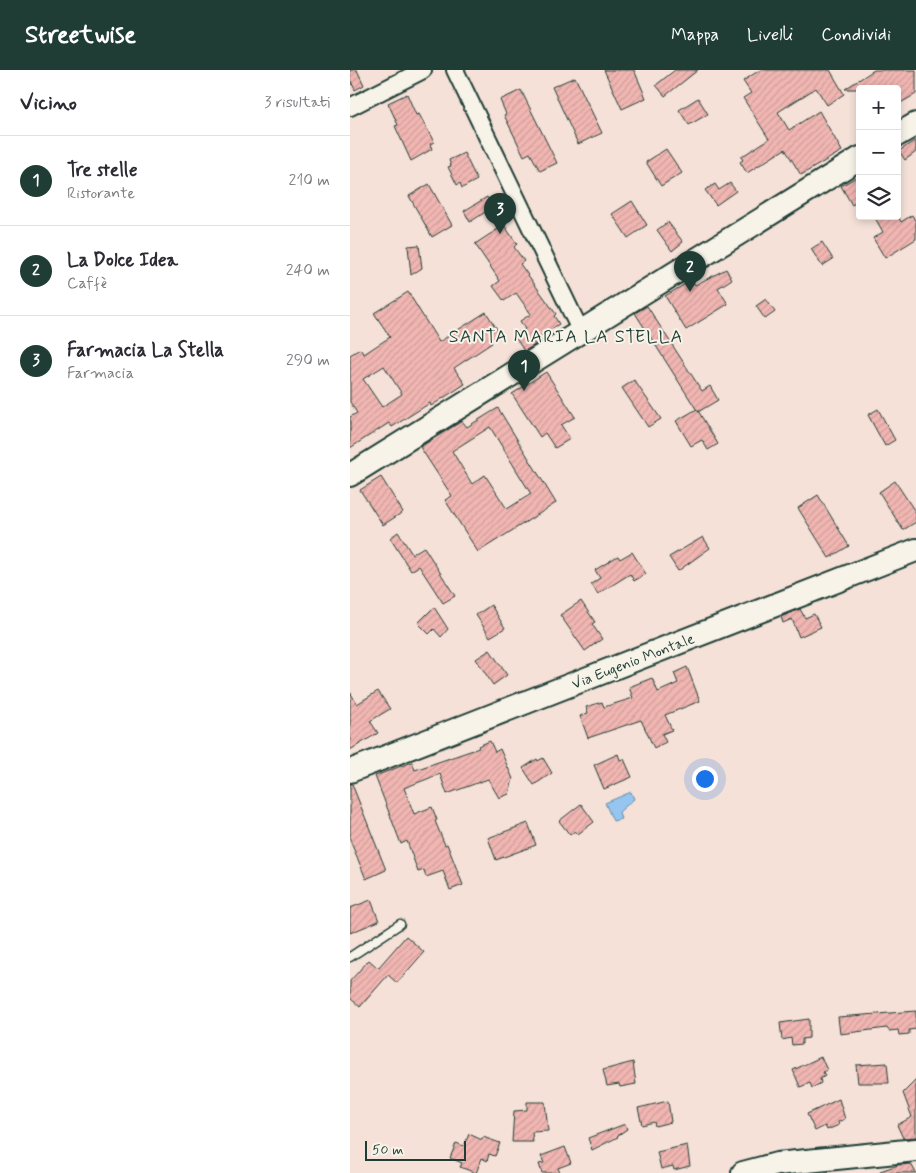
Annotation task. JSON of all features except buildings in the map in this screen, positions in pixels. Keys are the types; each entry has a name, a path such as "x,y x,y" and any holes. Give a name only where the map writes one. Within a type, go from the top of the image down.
{"street":[{"path":"350,107 405,74 423,70"},
{"path":"455,70 581,332"},
{"path":"901,133 916,124"},
{"path":"350,475 856,160"},
{"name":"Via Eugenio Montale","path":"350,772 916,550"},
{"path":"743,1173 777,1164 916,1150"}],"lane":[{"path":"350,957 400,924"}],"water":[{"path":"631,792 634,799 619,812 621,819 613,821 605,803"}],"place":[{"name":"Farmacia La Stella","path":"500,234"},
{"name":"La Dolce Idea","path":"690,292"},
{"name":"Tre stelle","path":"524,391"}],"district":[{"name":"SANTA MARIA LA STELLA","path":"566,336"}]}
